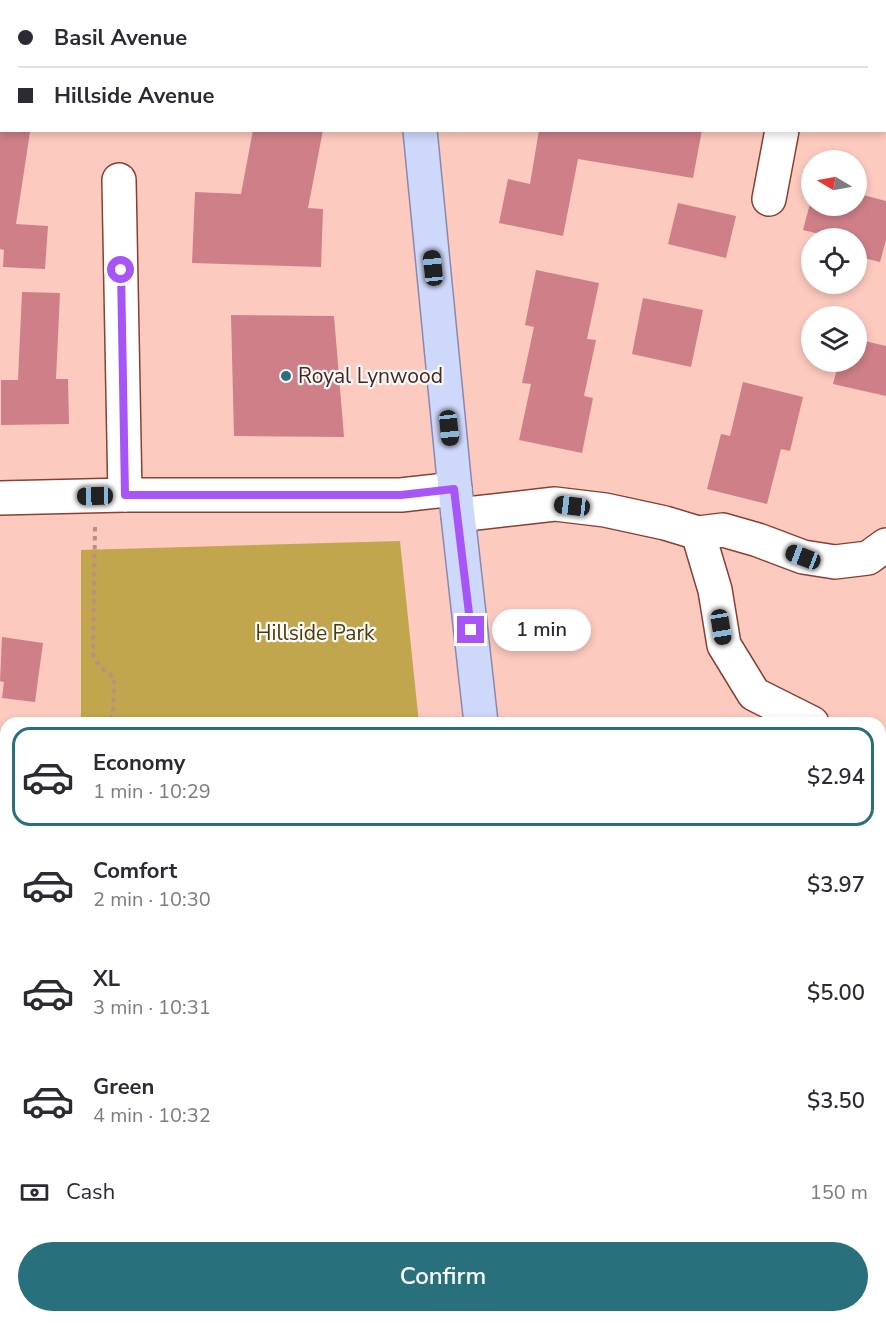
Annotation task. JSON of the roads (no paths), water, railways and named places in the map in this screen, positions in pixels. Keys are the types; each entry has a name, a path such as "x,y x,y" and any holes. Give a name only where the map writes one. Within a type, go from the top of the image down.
{"main road":[{"path":"420,132 456,502 480,717"}],"street":[{"path":"769,199 782,132"},
{"path":"110,496 119,180"},
{"path":"0,498 401,495 456,502 555,504 605,510 698,533 723,530 803,557 835,562 868,558 886,545"},
{"path":"698,533 716,590 724,645 754,694 800,717"}],"place":[{"name":"Royal Lynwood","path":"286,376"}],"park label":[{"name":"Hillside Park","path":"315,633"}]}
